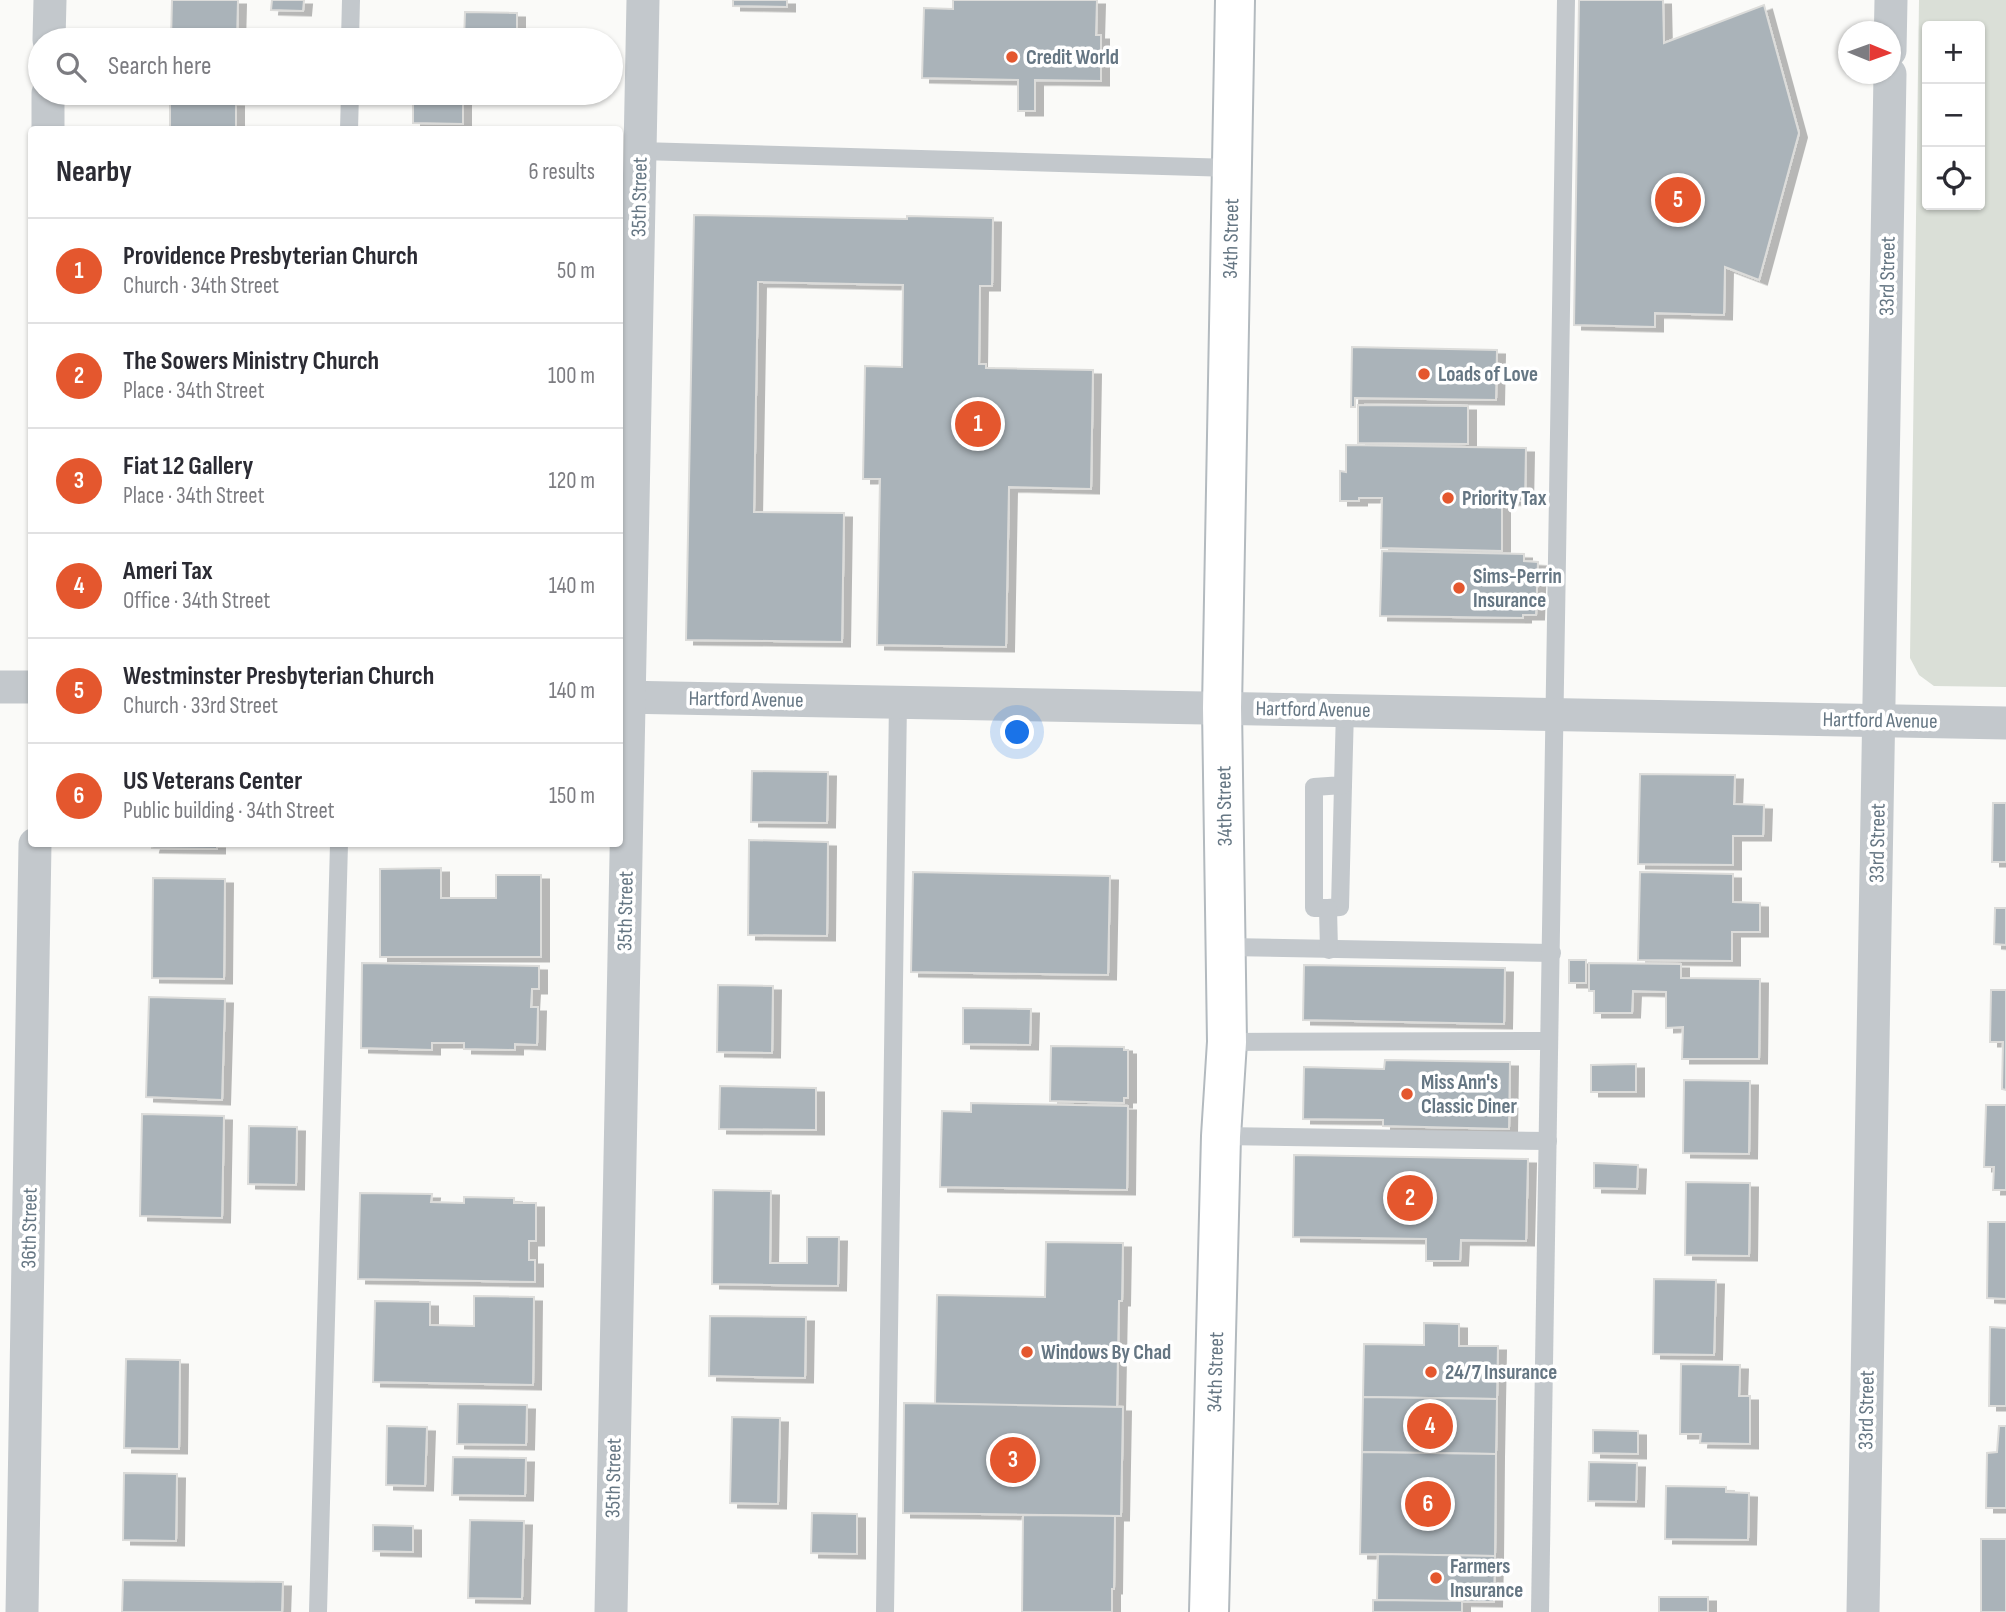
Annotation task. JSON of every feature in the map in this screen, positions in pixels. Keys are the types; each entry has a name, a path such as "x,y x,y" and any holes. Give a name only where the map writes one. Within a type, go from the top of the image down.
{"main road":[{"name":"34th Street","path":"1209,1612 1221,1136 1227,1042 1222,708 1234,0"}],"street":[{"path":"49,28 50,0"},
{"name":"35th Street","path":"623,767 643,0"},
{"path":"1891,0 1891,21"},
{"name":"33rd Street","path":"1863,1612 1890,84"},
{"path":"48,105 48,126"},
{"path":"0,687 28,687"},
{"name":"Hartford Avenue","path":"624,697 2006,723"},
{"name":"36th Street","path":"22,1612 35,847"},
{"name":"35th Street","path":"611,1612 622,847"}],"lane":[{"path":"350,28 351,0"},
{"path":"1540,1612 1566,0"},
{"path":"349,126 350,105"},
{"path":"640,151 1232,168"},
{"path":"885,1612 898,702"},
{"path":"1343,785 1314,787 1314,908 1340,907 1345,710"},
{"path":"318,1612 339,847"},
{"path":"1328,908 1329,950"},
{"path":"1226,947 1552,953"},
{"path":"1227,1042 1548,1041"},
{"path":"1221,1136 1548,1141"}],"shaded area":[{"path":"1919,0 2006,0 2006,687 1934,686 1919,675 1910,658"}],"building":[{"path":"172,0 238,0 237,28 171,28"},
{"path":"272,0 304,0 303,11 271,10"},
{"path":"733,0 787,0 787,7 733,6"},
{"name":"Credit World","path":"953,0 1097,0 1096,35 1101,35 1101,81 1035,80 1035,111 1018,111 1018,80 922,78 924,8 953,9"},
{"path":"1579,0 1663,0 1664,43 1764,5 1799,133 1759,280 1725,267 1724,315 1655,313 1655,327 1574,325"},
{"path":"465,12 517,13 517,28 464,28"},
{"path":"170,105 236,105 236,126 170,126"},
{"path":"413,105 463,105 463,124 413,123"},
{"path":"694,215 993,218 992,286 980,286 979,364 986,364 986,368 1093,370 1091,489 1009,487 1006,647 877,645 880,479 863,479 865,366 902,367 903,285 758,282 754,512 844,513 842,642 686,640"},
{"name":"Loads of Love","path":"1352,347 1497,350 1496,400 1355,398 1355,407 1351,407"},
{"path":"1358,405 1468,406 1468,444 1358,443"},
{"name":"Priority Tax","path":"1346,445 1526,448 1525,501 1502,500 1502,551 1381,548 1382,498 1340,501 1340,471 1346,472"},
{"name":"Sims-Perrin Insurance","path":"1382,551 1524,554 1524,561 1538,562 1536,615 1523,615 1523,618 1380,616"},
{"path":"752,771 828,772 827,823 751,822"},
{"path":"1640,774 1735,775 1734,804 1764,805 1763,836 1733,836 1733,865 1638,864"},
{"path":"1993,803 2006,803 2006,862 1992,862"},
{"path":"749,840 828,842 827,936 748,935"},
{"path":"217,847 217,849 152,848"},
{"path":"441,868 441,898 496,898 496,875 541,875 541,957 380,957 380,869"},
{"path":"913,872 1110,876 1108,975 911,972"},
{"path":"1640,872 1733,874 1733,902 1760,903 1760,932 1732,932 1732,961 1638,960"},
{"path":"153,878 225,879 224,979 152,978"},
{"path":"1995,908 2006,908 2006,945 1994,944"},
{"path":"1569,960 1586,960 1586,983 1569,983"},
{"path":"362,963 539,966 539,989 532,989 531,1007 538,1007 537,1045 515,1044 515,1050 464,1049 464,1043 432,1043 432,1050 361,1048"},
{"path":"1589,963 1681,964 1681,978 1760,979 1759,1059 1682,1059 1683,1027 1666,1028 1666,992 1633,991 1632,1013 1594,1013 1594,991 1589,991"},
{"path":"1304,965 1505,968 1504,1024 1303,1020"},
{"path":"718,985 773,986 772,1053 717,1052"},
{"path":"1991,990 2006,990 2006,1090 2002,1089 2003,1042 1990,1042"},
{"path":"149,997 225,999 222,1100 146,1097"},
{"path":"963,1008 1031,1009 1030,1045 963,1044"},
{"path":"1051,1046 1124,1047 1124,1050 1128,1050 1128,1098 1124,1098 1124,1103 1050,1101"},
{"name":"Miss Ann's Classic Diner","path":"1385,1060 1510,1062 1509,1129 1383,1126 1383,1120 1303,1119 1304,1067 1384,1069"},
{"path":"1636,1064 1636,1092 1591,1092 1591,1065"},
{"path":"1684,1080 1750,1081 1749,1154 1683,1153"},
{"path":"720,1086 816,1088 816,1130 719,1129"},
{"path":"971,1103 1128,1106 1127,1190 940,1187 942,1111 971,1112"},
{"path":"1986,1105 2006,1105 2006,1190 1993,1190 1994,1167 1984,1167"},
{"path":"142,1114 224,1116 222,1218 140,1216"},
{"path":"249,1126 297,1127 296,1185 248,1184"},
{"path":"1294,1155 1528,1159 1526,1241 1461,1240 1460,1261 1426,1261 1426,1239 1293,1237"},
{"path":"1594,1163 1638,1165 1637,1189 1594,1188"},
{"path":"1686,1182 1750,1183 1749,1256 1685,1255"},
{"path":"713,1190 771,1191 770,1263 807,1263 807,1237 839,1237 838,1286 712,1284"},
{"path":"360,1193 432,1194 431,1202 464,1203 464,1197 514,1198 514,1203 536,1203 536,1241 529,1241 529,1260 535,1260 535,1282 358,1279"},
{"path":"1988,1222 2006,1222 2006,1299 1987,1298"},
{"name":"Windows By Chad","path":"1046,1242 1123,1243 1117,1407 935,1404 937,1295 1045,1297"},
{"path":"1654,1279 1716,1280 1714,1355 1653,1354"},
{"path":"474,1296 534,1297 533,1385 373,1382 375,1301 430,1302 430,1325 474,1326"},
{"path":"710,1316 806,1317 805,1378 709,1376"},
{"name":"24/7 Insurance","path":"1424,1323 1459,1324 1459,1346 1498,1346 1497,1399 1363,1397 1364,1344 1424,1345"},
{"path":"1990,1327 2006,1328 2006,1406 1989,1406"},
{"path":"126,1359 180,1360 179,1449 124,1448"},
{"path":"1681,1364 1740,1365 1739,1396 1750,1396 1750,1444 1700,1443 1701,1434 1680,1434"},
{"path":"1363,1397 1497,1399 1496,1454 1362,1452"},
{"path":"904,1403 1123,1407 1121,1516 903,1513"},
{"path":"458,1404 527,1405 526,1445 457,1444"},
{"path":"732,1417 780,1418 778,1504 730,1503"},
{"path":"387,1426 427,1427 425,1486 386,1485"},
{"path":"1999,1426 2006,1426 2006,1508 1986,1508 1987,1453 1997,1452"},
{"path":"1593,1430 1638,1431 1638,1454 1593,1453"},
{"path":"1362,1452 1496,1454 1495,1556 1360,1554"},
{"path":"453,1457 526,1458 525,1496 452,1495"},
{"path":"1589,1462 1637,1463 1636,1502 1588,1501"},
{"path":"124,1473 177,1474 176,1541 123,1540"},
{"path":"1666,1486 1726,1487 1726,1492 1749,1493 1748,1540 1665,1539"},
{"path":"812,1513 857,1514 857,1554 811,1553"},
{"path":"1023,1515 1115,1516 1112,1612 1022,1612"},
{"path":"470,1520 524,1521 522,1599 468,1598"},
{"path":"373,1525 413,1526 413,1552 373,1551"},
{"path":"1981,1539 2006,1539 2006,1612 1981,1612"},
{"name":"Farmers Insurance","path":"1378,1554 1495,1556 1494,1602 1377,1600"},
{"path":"123,1580 283,1582 282,1612 122,1612"},
{"path":"1659,1597 1708,1597 1708,1612 1659,1612"},
{"path":"1373,1600 1462,1601 1462,1612 1373,1612"}],"place":[{"name":"Credit World","path":"1012,57"},
{"name":"Westminster Presbyterian Church","path":"1678,200"},
{"name":"Loads of Love","path":"1424,374"},
{"name":"Providence Presbyterian Church","path":"978,424"},
{"name":"Priority Tax","path":"1448,498"},
{"name":"Sims-Perrin Insurance","path":"1459,588"},
{"name":"Miss Ann's Classic Diner","path":"1407,1094"},
{"name":"The Sowers Ministry Church","path":"1410,1198"},
{"name":"Windows By Chad","path":"1027,1352"},
{"name":"24/7 Insurance","path":"1431,1372"},
{"name":"Ameri Tax","path":"1430,1426"},
{"name":"Fiat 12 Gallery","path":"1013,1460"},
{"name":"US Veterans Center","path":"1428,1504"},
{"name":"Farmers Insurance","path":"1436,1578"}]}
